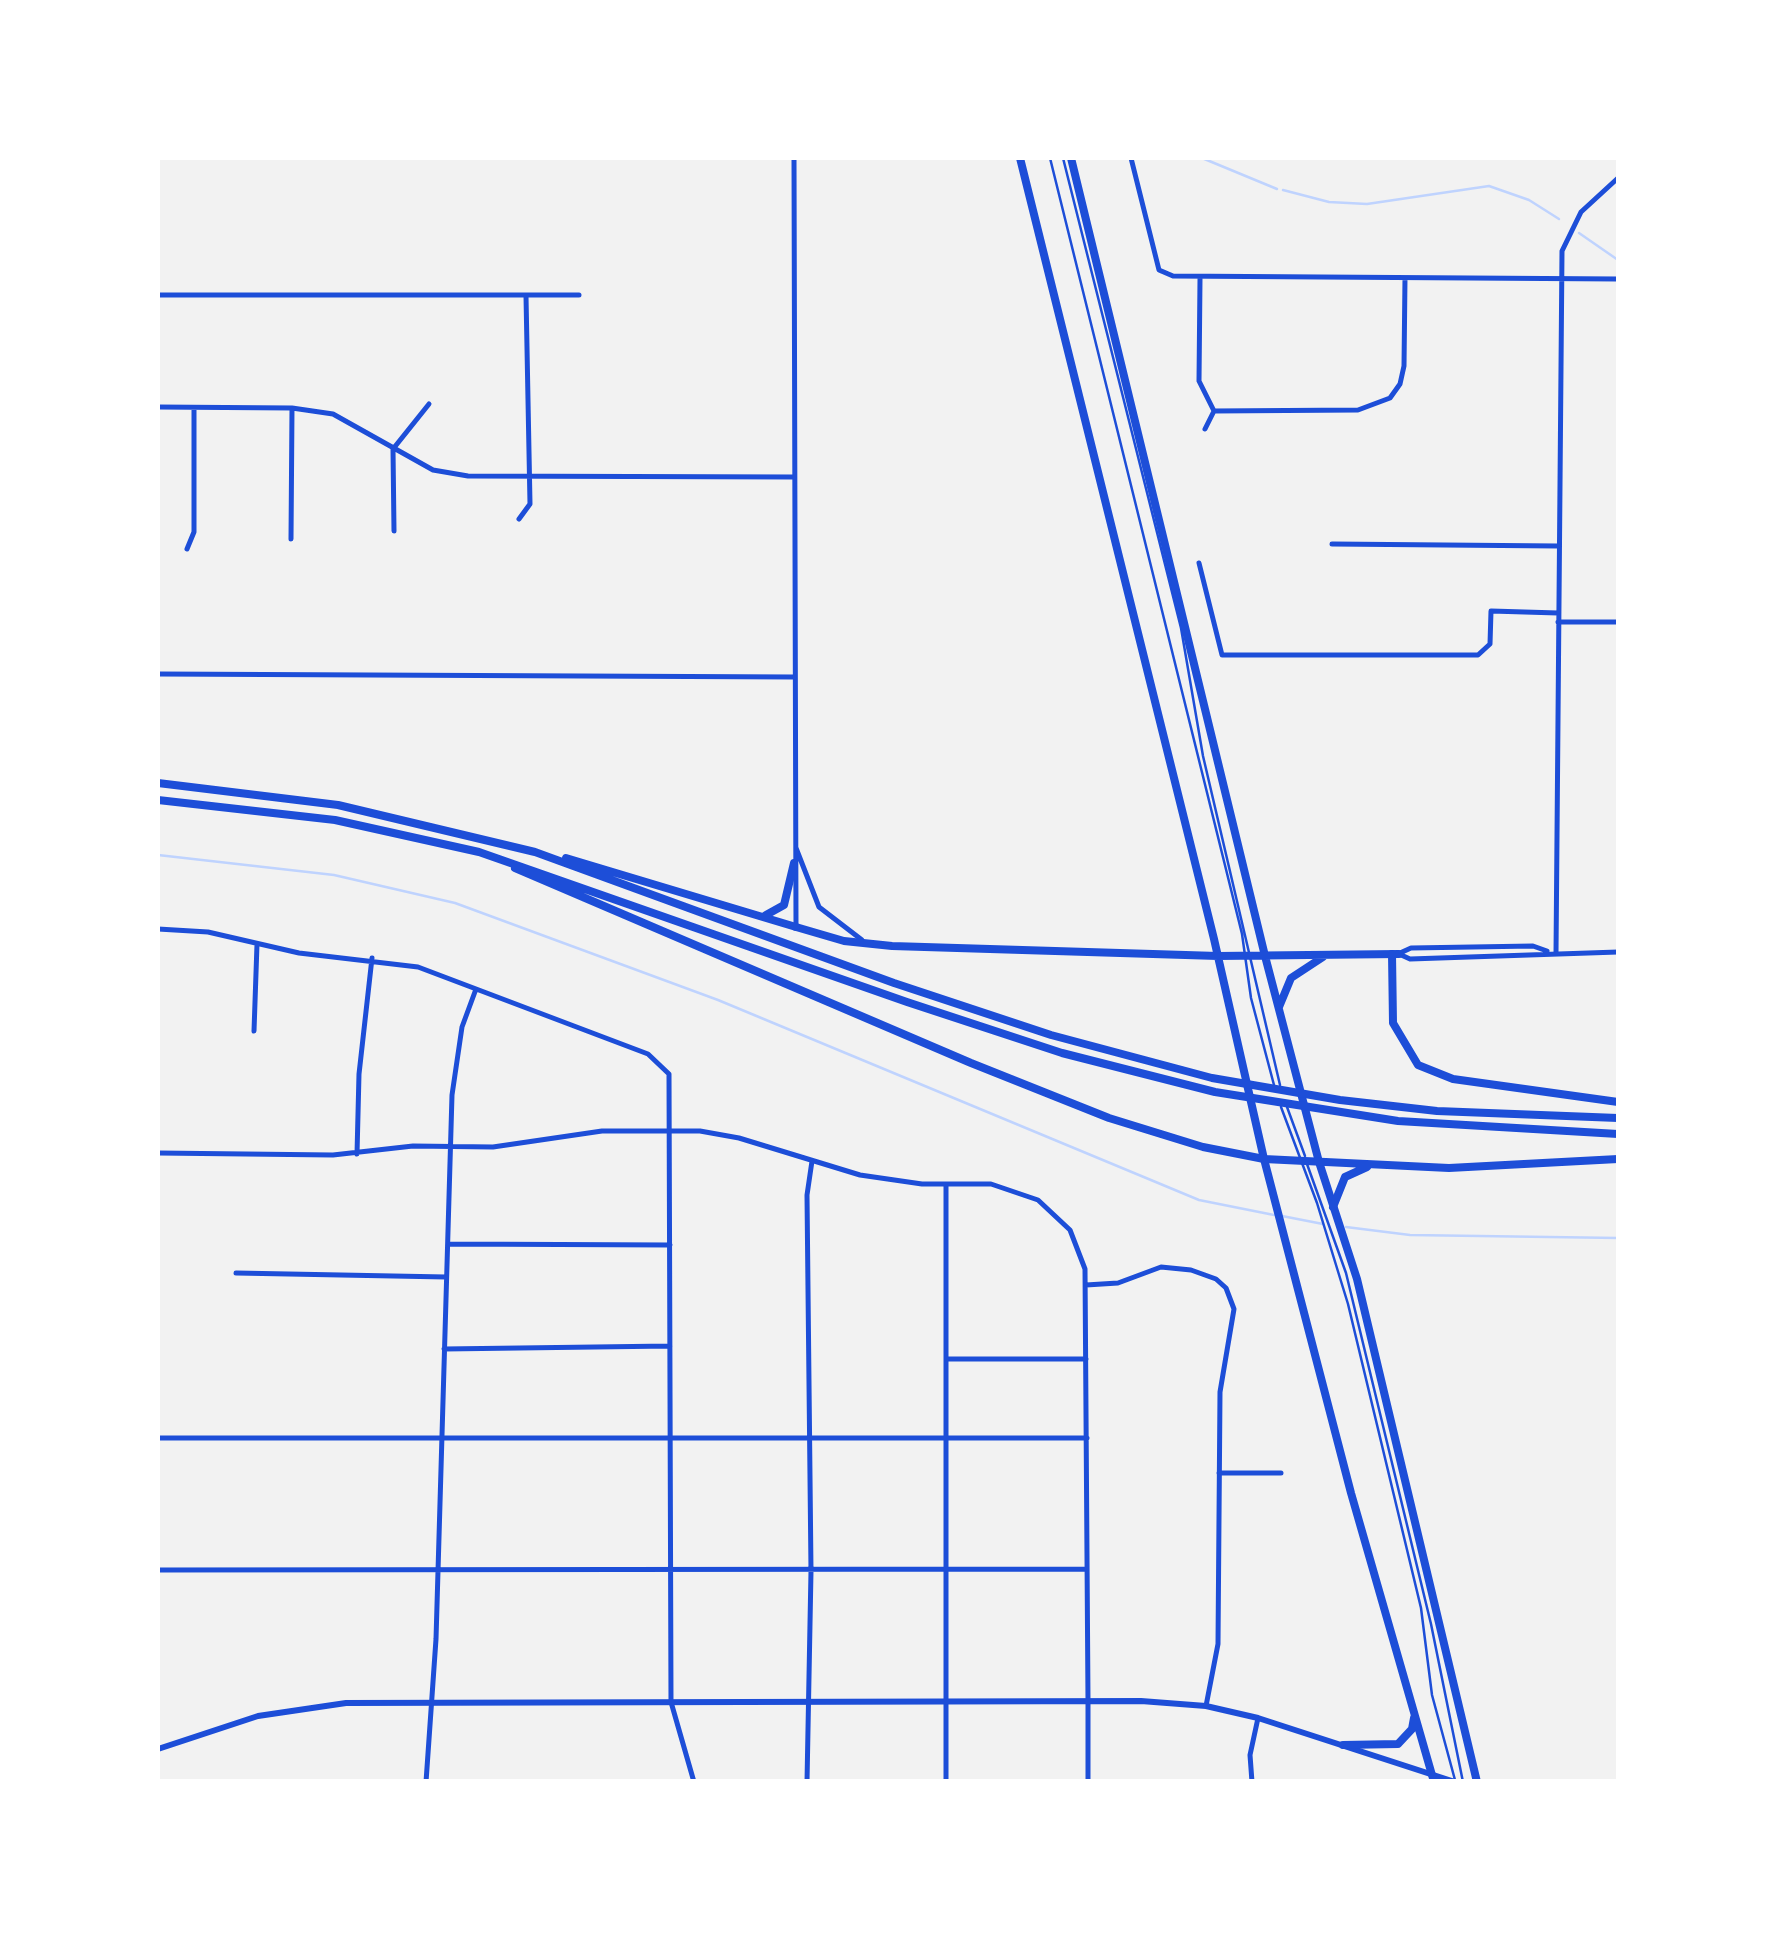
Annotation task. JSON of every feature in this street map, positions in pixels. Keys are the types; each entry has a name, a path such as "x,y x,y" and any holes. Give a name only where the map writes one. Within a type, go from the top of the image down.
{"main road":[{"path":"1020,158 1218,956 1264,1159 1351,1494 1433,1777"},
{"path":"1071,158 1265,956 1329,1206 1346,1248 1477,1782"},
{"path":"158,783 338,805 535,852 869,944 1218,956 1396,954 1394,1024 1407,1053 1419,1066 1464,1081 1618,1102"},
{"path":"158,800 335,820 479,852 1062,1053 1215,1092 1342,1114 1455,1127 1618,1134"},
{"path":"479,852 1071,1103 1203,1147 1264,1159 1376,1165 1514,1167 1618,1159"},
{"path":"535,852 894,983 1051,1035 1212,1078 1340,1100 1502,1116 1618,1118"},
{"path":"757,915 770,914 784,905 794,862"},
{"path":"1279,1008 1290,978 1327,955"},
{"path":"1329,1206 1346,1176 1376,1165"},
{"path":"158,1749 258,1716 346,1704 1088,1702 1206,1706 1258,1718 1458,1782"},
{"path":"1343,1745 1398,1744 1412,1730 1412,1704"}],"street":[{"path":"794,158 796,927"},
{"path":"1131,158 1159,270 1200,279 1618,280"},
{"path":"1553,952 1560,278 1568,234 1581,212 1618,178"},
{"path":"1214,411 1358,410 1390,398 1400,384 1404,366 1405,278"},
{"path":"1200,279 1199,381 1214,411"},
{"path":"158,294 579,296"},
{"path":"519,519 530,504 526,296"},
{"path":"394,530 394,449 429,404"},
{"path":"158,408 292,408 345,419 433,470 468,476 794,477"},
{"path":"187,549 194,532 194,408"},
{"path":"291,539 292,408"},
{"path":"1206,429 1214,411"},
{"path":"1332,544 1558,546"},
{"path":"1199,563 1222,655 1478,655 1490,644 1491,611 1558,612"},
{"path":"1558,622 1618,622"},
{"path":"158,674 794,676"},
{"path":"794,842 820,907 869,944"},
{"path":"158,929 208,932 299,954 372,958 418,967 648,1054 662,1063 670,1085 671,1702 694,1782"},
{"path":"254,1030 257,944"},
{"path":"1396,954 1411,948 1516,946 1553,952 1618,952"},
{"path":"1396,954 1410,959 1533,957 1553,952"},
{"path":"357,1154 359,1074 372,958"},
{"path":"426,1782 428,1702 434,1676 450,1146 456,1052 476,988"},
{"path":"158,1153 357,1154 450,1146 493,1147 602,1131 720,1133 894,1181 1008,1187 1049,1207 1077,1244 1086,1285 1088,1782"},
{"path":"807,1782 811,1439 807,1195 812,1161"},
{"path":"946,1184 946,1782"},
{"path":"448,1244 670,1245"},
{"path":"1086,1285 1118,1284 1162,1267 1191,1270 1216,1279 1226,1288 1234,1320 1220,1392 1218,1644 1206,1706"},
{"path":"236,1273 446,1277"},
{"path":"444,1349 670,1346"},
{"path":"946,1359 1086,1359"},
{"path":"158,1438 1086,1438"},
{"path":"1219,1473 1281,1472"},
{"path":"158,1570 1087,1569"},
{"path":"1252,1782 1250,1755 1258,1718"}],"lane":[{"path":"1050,158 1248,956"},
{"path":"1063,158 1181,628 1203,756 1272,1078 1334,1244 1422,1586 1458,1782"},
{"path":"1304,1161 1329,1206 1334,1244 1425,1628 1432,1695 1458,1782"}],"waterway":[{"path":"1202,158 1277,189"},
{"path":"1283,190 1329,202 1367,204 1489,186 1529,200 1559,219"},
{"path":"1579,233 1618,260"},
{"path":"158,855 334,875 455,903 718,1000 1199,1200 1274,1215"},
{"path":"1282,1216 1323,1224"},
{"path":"1346,1227 1410,1235 1618,1238"}]}
